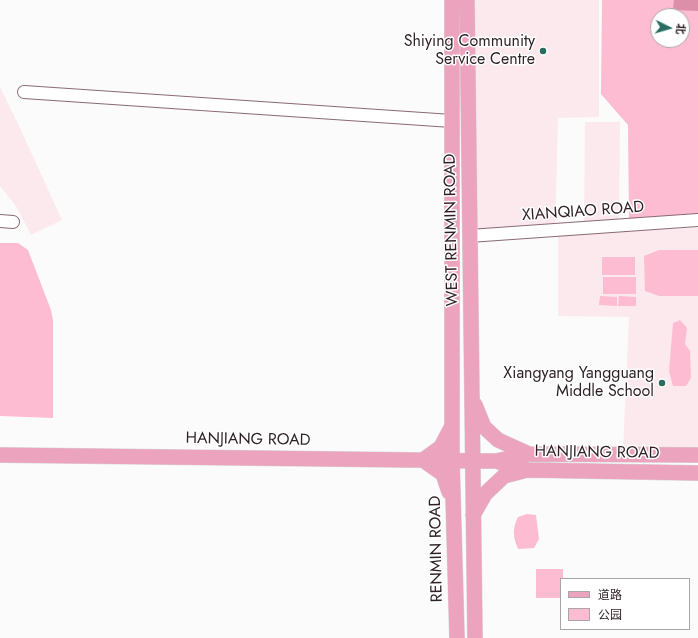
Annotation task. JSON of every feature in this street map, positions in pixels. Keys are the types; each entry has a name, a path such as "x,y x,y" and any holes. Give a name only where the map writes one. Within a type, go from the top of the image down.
{"main road":[{"name":"RENMIN ROAD","path":"452,0 452,460 457,638"},
{"name":"WEST RENMIN ROAD","path":"467,0 472,460"},
{"path":"472,396 484,427 498,440 529,454"},
{"path":"452,425 441,447 423,460 443,474 454,503"},
{"name":"HANJIANG ROAD","path":"496,461 529,454 698,455"},
{"name":"HANJIANG ROAD","path":"0,455 472,460 496,461 527,470 698,473"},
{"path":"472,460 475,638"},
{"path":"473,516 485,494 504,476 527,470"}],"street":[{"path":"24,92 452,121"},
{"name":"XIANQIAO ROAD","path":"469,236 698,220"},
{"path":"0,222 13,222"}],"shaded area":[{"path":"467,0 599,0 599,117 558,118 555,230 469,236"},
{"path":"674,0 698,0 698,11 690,11 690,8 673,8"},
{"path":"0,87 62,220 31,235 16,206 0,186"},
{"path":"585,122 620,122 619,225 584,225"},
{"name":"Xiangyang Yangguang Middle School","path":"698,228 698,451 623,450 629,317 558,316 558,233"}],"green space":[{"path":"602,0 698,0 698,216 629,221 628,125 601,94"},
{"path":"0,243 18,243 28,250 51,310 53,320 53,418 0,416"},
{"path":"659,250 698,250 698,296 659,296 645,291 644,256"},
{"path":"602,257 635,257 635,275 602,275"},
{"path":"603,277 636,277 636,294 603,294"},
{"path":"600,296 617,297 617,306 599,305"},
{"path":"619,296 636,297 636,306 618,306"},
{"path":"680,320 687,328 685,344 690,351 691,378 686,386 673,386 669,371 673,323"},
{"path":"527,514 536,515 539,539 534,548 518,549 514,537 515,525 518,517"},
{"path":"536,569 563,569 563,578 560,578 560,598 536,598"}],"place":[{"name":"Shiying Community Service Centre","path":"543,51"},
{"name":"Xiangyang Yangguang Middle School","path":"662,383"}]}
